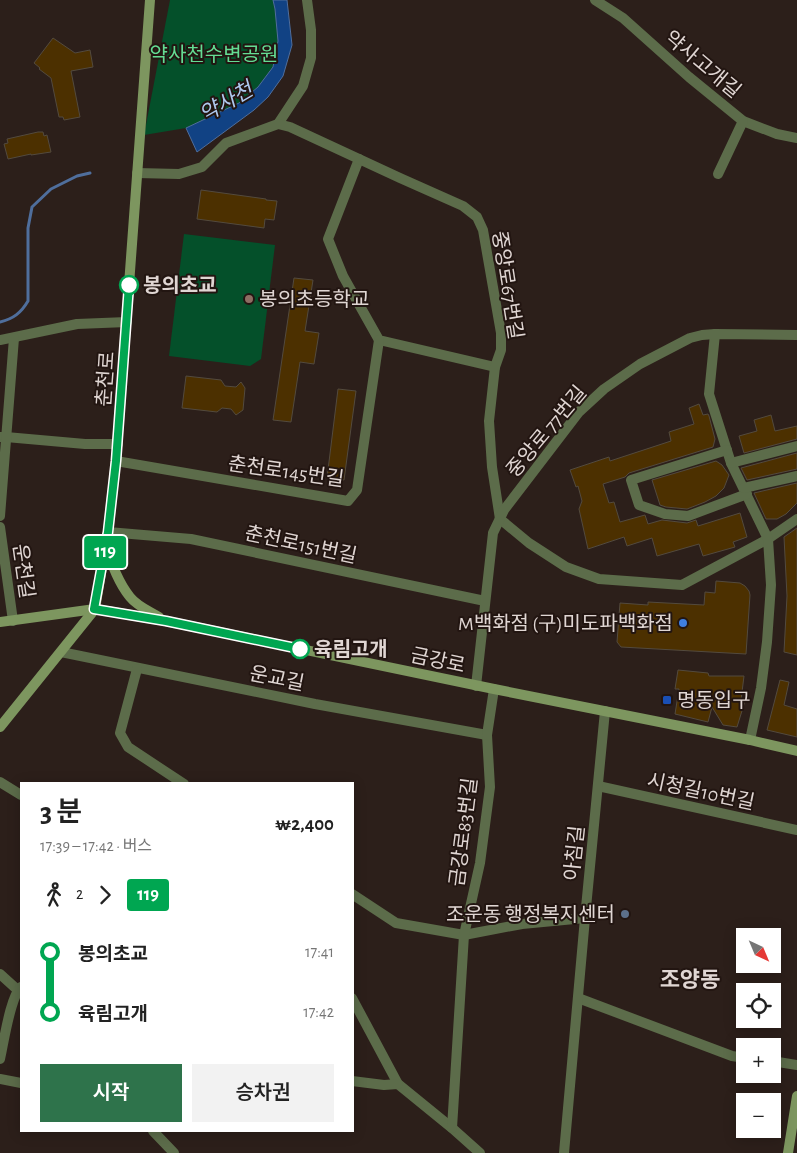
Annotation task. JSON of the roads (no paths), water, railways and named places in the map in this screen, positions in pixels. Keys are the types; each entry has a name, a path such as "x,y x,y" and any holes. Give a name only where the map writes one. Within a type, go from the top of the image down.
{"street":[{"name":"춘천로","path":"0,727 94,609 108,532 118,444 150,0"},
{"path":"137,173 178,174 202,166 226,143 278,124 303,86 311,58 311,30 307,0"},
{"name":"약사고개길","path":"595,0 622,18 743,121 777,134 797,138"},
{"path":"718,174 743,121"},
{"name":"중앙로67번길","path":"278,124 290,127 463,206 477,217 483,230 501,333 501,350 495,368 488,420 492,467 500,519"},
{"path":"359,159 328,239 343,276 379,340 495,368"},
{"path":"0,340 77,324 127,322"},
{"path":"715,334 709,394 731,462 768,539 771,585 767,642 761,688 750,740"},
{"name":"중앙로 77번길","path":"500,519 504,510 579,412 604,389 640,364 690,338 702,335 797,335"},
{"path":"0,516 3,437 14,338"},
{"name":"춘천로145번길","path":"116,461 348,501 357,490 379,340"},
{"path":"3,437 85,444 118,444"},
{"path":"731,462 797,446"},
{"path":"727,450 631,480 639,505 664,514 688,516 746,491 797,476"},
{"path":"476,686 493,533 500,519 529,543 566,567 599,579 682,585 768,539 797,519"},
{"name":"운천길","path":"0,527 13,620"},
{"name":"춘천로151번길","path":"108,532 191,539 485,601"},
{"path":"106,545 117,577 130,597 140,606 166,621"},
{"name":"금강로","path":"0,622 94,609 166,621 797,751"},
{"name":"운교길","path":"61,652 315,704 487,735"},
{"path":"137,669 120,733 128,747 181,782"},
{"name":"금강로83번길","path":"452,1128 464,935 480,863 490,787 487,735 494,689"},
{"name":"아침길","path":"564,1153 606,711"},
{"path":"0,782 20,795"},
{"name":"시청길10번길","path":"598,786 797,830"},
{"path":"354,895 396,923 464,935 522,924 585,918"},
{"path":"0,974 20,990 13,1000 0,1059"},
{"path":"578,998 736,1057"},
{"path":"354,1002 398,1084 480,1153"},
{"path":"781,1062 797,1065"},
{"path":"0,1079 20,1083"},
{"path":"354,1081 384,1085 398,1084"},
{"path":"788,1153 797,1096"},
{"path":"154,1132 174,1153"}],"water":[{"path":"273,0 287,0 292,45 283,76 268,97 254,110 197,152 186,128 239,103 258,87 273,67 278,41"}],"waterway":[{"path":"0,322 16,315 28,301 28,228 32,207 51,189 77,176 90,173"}],"place":[{"name":"봉의초교","path":"129,285"},
{"name":"봉의초등학교","path":"249,299"},
{"name":"M백화점 (구)미도파백화점","path":"683,623"},
{"name":"육림고개","path":"300,649"},
{"name":"명동입구","path":"667,700"},
{"name":"조운동 행정복지센터","path":"625,914"}],"district":[{"name":"조양동","path":"690,979"}],"park label":[{"name":"약사천수변공원","path":"214,54"}],"water label":[{"name":"약사천","path":"226,102"}]}
